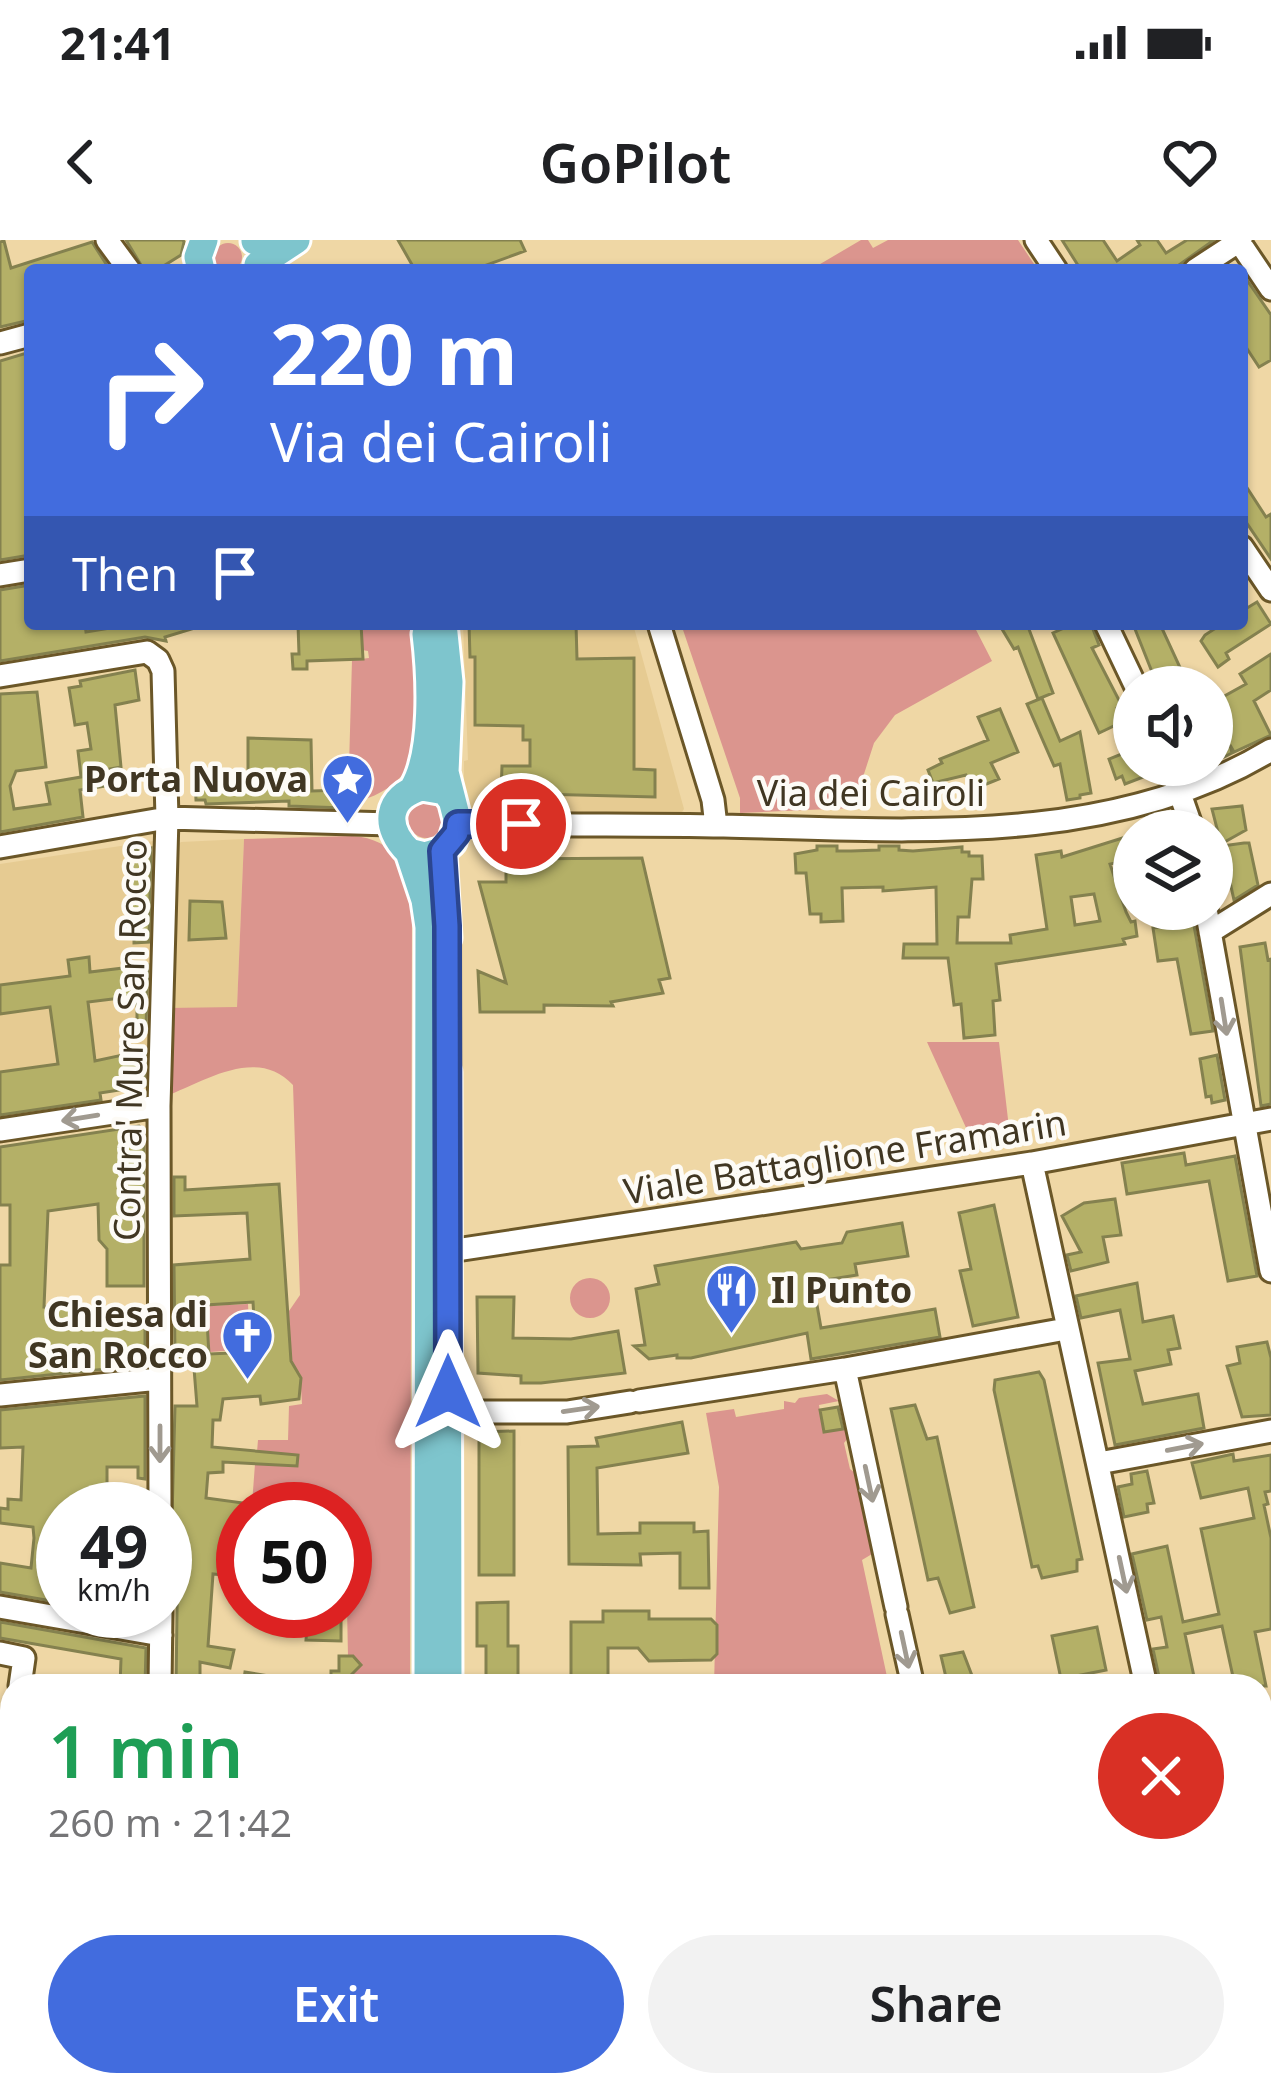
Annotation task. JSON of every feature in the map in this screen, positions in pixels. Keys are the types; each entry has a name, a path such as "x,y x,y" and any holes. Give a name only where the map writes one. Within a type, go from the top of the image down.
{"main road":[{"path":"256,251 296,240"},
{"path":"425,630 429,660 426,762 413,789 394,803 391,824 400,844 425,856 442,851 457,833 446,772 449,682 444,630"},
{"path":"413,789 439,789 454,812"},
{"path":"428,1674 447,926 442,851"},
{"path":"409,852 429,927 438,1253 448,1412 448,1674"}],"street":[{"path":"1204,264 1239,240 1271,290"},
{"path":"1248,556 1271,590"},
{"path":"661,630 713,800 716,826"},
{"path":"1109,630 1126,666"},
{"name":"Contra' Mure San Rocco","path":"0,676 147,652 164,671 161,1482"},
{"name":"Via dei Cairoli","path":"454,812 716,826 987,827 1123,809 1215,780 1271,750"},
{"path":"1179,786 1186,810"},
{"path":"0,848 166,818 391,824"},
{"path":"1271,894 1210,932 1271,1271"},
{"path":"0,1130 159,1106"},
{"name":"Viale Battaglione Framarin","path":"438,1253 1032,1163 1271,1119"},
{"path":"1032,1163 1143,1674"},
{"path":"448,1412 567,1412 845,1370 1066,1329"},
{"path":"845,1370 910,1674"},
{"path":"0,1395 163,1391"},
{"path":"1099,1463 1271,1431"},
{"path":"0,1607 36,1613"},
{"path":"160,1674 161,1638"},
{"path":"0,1653 24,1658 22,1674"}],"shaded area":[{"path":"861,240 868,240 873,248 888,240 1018,240 1034,264 820,264"},
{"path":"222,244 234,244 241,251 240,264 215,263 215,251"},
{"path":"361,630 414,630 418,717 414,753 404,773 383,791 348,802 352,660 369,658 368,651 362,650"},
{"path":"463,630 635,630 684,809 680,815 478,814 464,801 464,761 468,760"},
{"path":"683,630 976,630 992,661 895,715 874,743 853,808 740,813 740,798"},
{"path":"427,796 442,802 448,817 442,832 427,838 412,832 406,817 412,802"},
{"path":"352,836 390,850 403,869 412,908 410,1674 348,1674 361,1665 348,1656 348,1638 372,1638 372,1482 254,1482 255,1464 276,1462 257,1452 258,1440 288,1440 289,1406 302,1404 300,1373 290,1367 289,1311 300,1295 293,1085 279,1074 247,1067 164,1097 168,1008 237,1007 244,839"},
{"path":"244,839 237,1008 168,1008 172,849 181,842"},
{"path":"154,841 153,1084 101,1093 102,1101 0,1117 0,864"},
{"path":"927,1042 999,1042 1011,1145 968,1132"},
{"path":"590,1278 604,1284 610,1298 604,1312 590,1318 576,1312 570,1298 576,1284"},
{"path":"248,1304 250,1349 210,1352 207,1306"},
{"path":"827,1394 839,1401 819,1405 823,1432 845,1426 848,1438 844,1443 872,1554 862,1560 886,1674 714,1674 719,1487 706,1413 734,1409 736,1417 784,1409 784,1401 795,1403 799,1398"}],"building":[{"path":"126,240 183,240 181,255 167,264 140,264"},
{"path":"398,240 520,240 525,251 489,264 412,264"},
{"path":"1062,240 1103,240 1117,261 1140,245 1137,240 1157,240 1166,253 1187,240 1214,240 1180,264 1077,264"},
{"path":"4,241 11,268 92,242 106,264 24,264 24,321 0,327 0,242"},
{"path":"1248,282 1271,315 1271,360 1259,367 1248,350"},
{"path":"24,354 24,556 0,560 0,361"},
{"path":"1248,489 1266,517 1271,514 1271,559 1248,525"},
{"path":"24,586 24,630 188,630 165,637 166,641 145,637 0,661 0,590"},
{"path":"1257,602 1271,624 1226,653 1229,659 1219,666 1201,641 1213,630 1248,630 1248,607"},
{"path":"298,630 361,630 363,659 307,661 307,669 293,669 292,654 299,654"},
{"path":"469,630 576,630 577,659 634,658 634,769 655,770 655,797 501,793 502,766 530,766 530,740 523,740 523,726 475,725 475,657 470,657"},
{"path":"1003,630 1029,630 1053,693 1038,699 1018,647 1014,649"},
{"path":"1060,630 1093,630 1099,645 1092,648 1113,689 1113,726 1099,733 1053,633"},
{"path":"1135,630 1163,630 1179,666 1150,666"},
{"path":"1271,654 1271,690 1254,701 1271,735 1234,752 1233,691 1246,684 1240,674"},
{"path":"135,670 139,700 115,705 121,767 110,769 112,785 80,790 83,817 0,832 0,694 37,692 46,767 16,771 10,786 14,809 50,804 46,783 81,777 78,751 91,749 87,723 75,725 69,688 81,686 80,681"},
{"path":"1042,698 1060,741 1080,732 1091,793 1080,798 1067,800 1060,764 1054,766 1027,704"},
{"path":"1000,709 1018,752 991,763 999,779 974,789 966,775 933,783 928,770 942,763 940,759 988,740 978,717"},
{"path":"248,738 311,740 312,791 344,790 344,808 289,806 289,801 206,804 196,800 195,778 248,777"},
{"path":"1242,806 1246,830 1233,837 1233,810 1212,809"},
{"path":"1113,841 1113,930 1136,930 1137,936 1123,939 1125,944 996,964 1000,1000 993,1001 995,1035 964,1038 961,1004 954,1005 948,958 903,958 904,944 937,944 936,887 842,888 843,921 821,922 821,914 810,914 806,873 796,873 795,854 817,850 817,846 837,846 837,851 879,850 879,846 913,851 962,847 969,856 982,856 983,879 972,879 969,917 958,917 957,943 1011,943 1010,935 1047,929 1036,855 1061,851 1062,857","holes":["1094,894 1100,921 1075,925 1071,897"]},
{"path":"1249,843 1258,885 1234,900 1233,896 1233,845"},
{"path":"151,848 149,942 134,943 134,916 130,916 133,850"},
{"path":"642,858 670,978 659,980 663,993 611,1002 613,1006 544,1005 544,1012 480,1012 478,971 506,983 479,882 506,882 506,859"},
{"path":"190,901 222,902 226,938 189,940"},
{"path":"1153,930 1195,930 1213,1031 1191,1034 1177,959 1158,961"},
{"path":"1265,943 1271,959 1271,1104 1261,1106 1240,947"},
{"path":"89,957 90,972 148,965 146,1027 137,1026 137,996 88,1002 95,1061 146,1050 145,1086 100,1093 101,1100 0,1115 0,1072 58,1064 50,1007 0,1014 0,985 70,976 68,960"},
{"path":"1217,1055 1225,1100 1212,1103 1211,1096 1206,1097 1200,1059"},
{"path":"139,1126 144,1130 144,1286 107,1286 107,1249 99,1240 98,1204 48,1211 44,1307 145,1311 145,1365 0,1380 0,1265 10,1265 10,1205 0,1205 0,1147"},
{"path":"1184,1153 1186,1165 1235,1156 1257,1276 1228,1281 1209,1181 1127,1194 1122,1163"},
{"path":"174,1177 185,1177 185,1190 279,1184 291,1361 301,1378 299,1399 261,1404 260,1396 223,1399 220,1420 213,1420 212,1447 298,1455 297,1466 223,1462 223,1472 208,1473 206,1498 216,1499 216,1574 208,1646 234,1650 230,1668 200,1662 200,1674 176,1674 177,1638 192,1638 192,1482 173,1482 175,1406 197,1406 193,1356 175,1357 174,1265 250,1259 247,1213 174,1216","holes":["253,1302 256,1352 209,1354 206,1305"]},
{"path":"1115,1199 1121,1235 1103,1237 1108,1262 1071,1271 1067,1255 1081,1252 1062,1216 1084,1203"},
{"path":"994,1205 1018,1317 973,1326 960,1271 971,1269 959,1213"},
{"path":"902,1223 908,1256 855,1264 857,1275 813,1282 821,1328 935,1309 940,1337 811,1359 807,1333 691,1358 649,1359 634,1346 645,1345 636,1289 659,1284 655,1266 796,1242 801,1249 842,1243 847,1232"},
{"path":"1137,1283 1143,1322 1173,1316 1180,1348 1168,1350 1171,1364 1135,1371 1143,1404 1198,1394 1204,1428 1115,1445 1098,1363 1130,1359 1120,1310 1081,1318 1076,1296"},
{"path":"477,1297 514,1297 513,1338 571,1339 618,1331 625,1373 521,1383 521,1376 478,1373"},
{"path":"1267,1342 1271,1415 1242,1417 1227,1366 1240,1363 1237,1347"},
{"path":"1039,1372 1082,1559 1077,1560 1077,1571 1042,1578 1038,1566 1032,1567 994,1390 995,1380"},
{"path":"145,1396 145,1479 138,1478 138,1467 107,1467 107,1482 36,1482 36,1598 0,1592 0,1563 31,1568 34,1538 33,1527 0,1523 0,1508 8,1509 8,1499 21,1500 23,1447 0,1448 0,1410"},
{"path":"915,1405 927,1439 937,1437 974,1607 950,1613 938,1578 928,1580 891,1409"},
{"path":"838,1407 843,1429 824,1432 820,1410"},
{"path":"682,1422 688,1453 597,1468 598,1534 640,1533 640,1523 694,1523 694,1532 708,1531 709,1588 680,1588 680,1553 640,1554 641,1565 569,1564 568,1447 598,1446 596,1438"},
{"path":"514,1431 514,1575 479,1575 479,1432"},
{"path":"1233,1454 1234,1461 1271,1455 1271,1491 1265,1492 1268,1504 1264,1505 1271,1538 1271,1629 1255,1632 1264,1674 1232,1674 1222,1626 1185,1634 1193,1674 1158,1674 1153,1649 1167,1647 1161,1617 1147,1620 1132,1554 1167,1546 1183,1622 1219,1614 1201,1529 1254,1518 1248,1488 1201,1498 1192,1463"},
{"path":"1147,1471 1154,1503 1147,1504 1148,1512 1124,1517 1118,1487 1132,1484 1131,1474"},
{"path":"508,1602 508,1646 518,1646 518,1674 486,1674 486,1646 477,1646 477,1603"},
{"path":"603,1611 649,1611 649,1619 711,1619 717,1625 717,1654 711,1660 649,1661 638,1648 608,1648 608,1674 571,1674 571,1622 603,1622"},
{"path":"0,1622 36,1628 36,1638 90,1638 146,1648 145,1674 120,1674 121,1659 0,1638"},
{"path":"1097,1627 1106,1670 1060,1674 1052,1636"},
{"path":"963,1652 971,1674 945,1674 941,1656"},
{"path":"339,1656 353,1656 361,1665 352,1674 331,1674 339,1671"}],"place":[{"name":"Porta Nuova","path":"347,825"},
{"name":"Il Punto","path":"732,1336"},
{"name":"Chiesa di San Rocco","path":"247,1381"}],"route":[{"path":"448,1392 447,926 442,851 452,842 458,824 521,824"}]}
